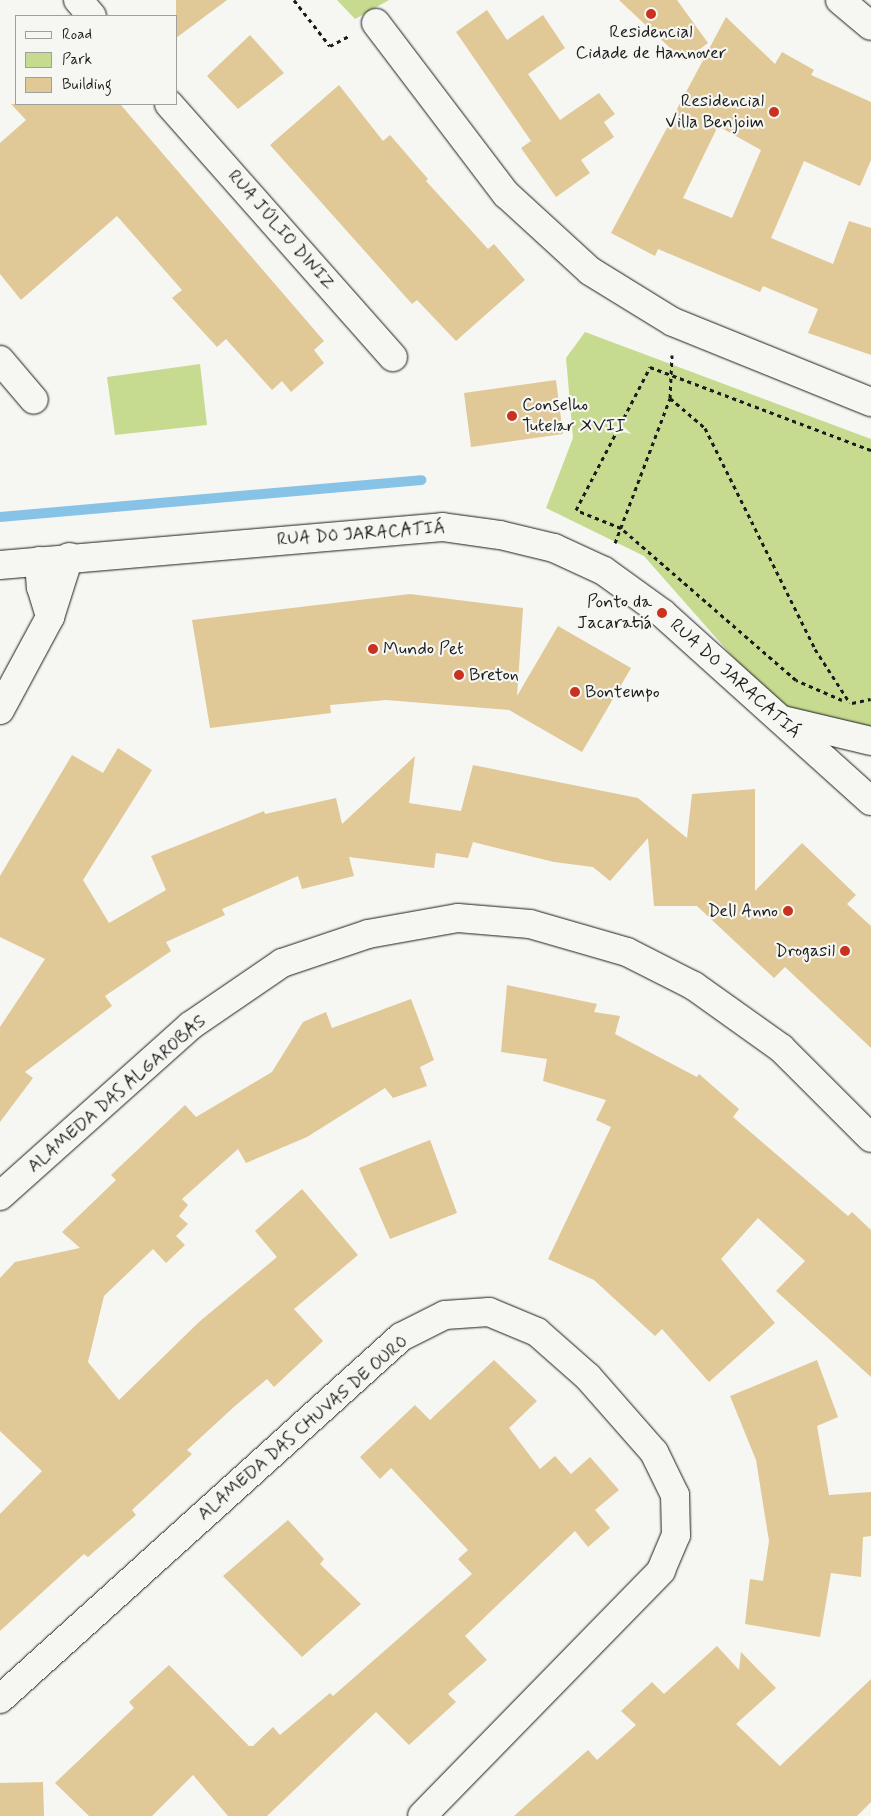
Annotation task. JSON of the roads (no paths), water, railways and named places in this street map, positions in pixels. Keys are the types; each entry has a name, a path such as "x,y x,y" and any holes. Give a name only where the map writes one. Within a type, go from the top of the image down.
{"street":[{"path":"78,0 91,15"},
{"path":"840,0 871,26"},
{"path":"376,22 506,194 590,271 673,322 871,402"},
{"name":"RUA JÚLIO DINIZ","path":"170,105 393,357"},
{"path":"0,360 34,400"},
{"name":"RUA DO JARACATIÁ","path":"0,565 69,557 442,527 500,534 554,548 604,571 662,614 871,801"},
{"path":"0,710 50,617 69,557"},
{"path":"39,561 41,587 50,617"},
{"path":"777,718 871,740"},
{"name":"ALAMEDA DAS ALGAROBAS","path":"0,1196 190,1026 282,963 368,934 458,918 539,926 628,952 694,986 781,1048 871,1138"},
{"name":"ALAMEDA DAS CHUVAS DE OURO","path":"0,1699 401,1337 446,1314 489,1312 537,1332 588,1377 654,1452 675,1495 676,1535 661,1571 422,1816"}],"waterway":[{"path":"0,517 421,480"}],"place":[{"name":"Residencial Cidade de Hannover","path":"651,14"},
{"name":"Residencial Villa Benjoim","path":"774,112"},
{"name":"Conselho Tutelar XVII","path":"512,416"},
{"name":"Ponto da Jacaratiá","path":"662,613"},
{"name":"Mundo Pet","path":"373,649"},
{"name":"Breton","path":"459,675"},
{"name":"Bontempo","path":"575,692"},
{"name":"Dell Anno","path":"788,911"},
{"name":"Drogasil","path":"845,951"}]}
